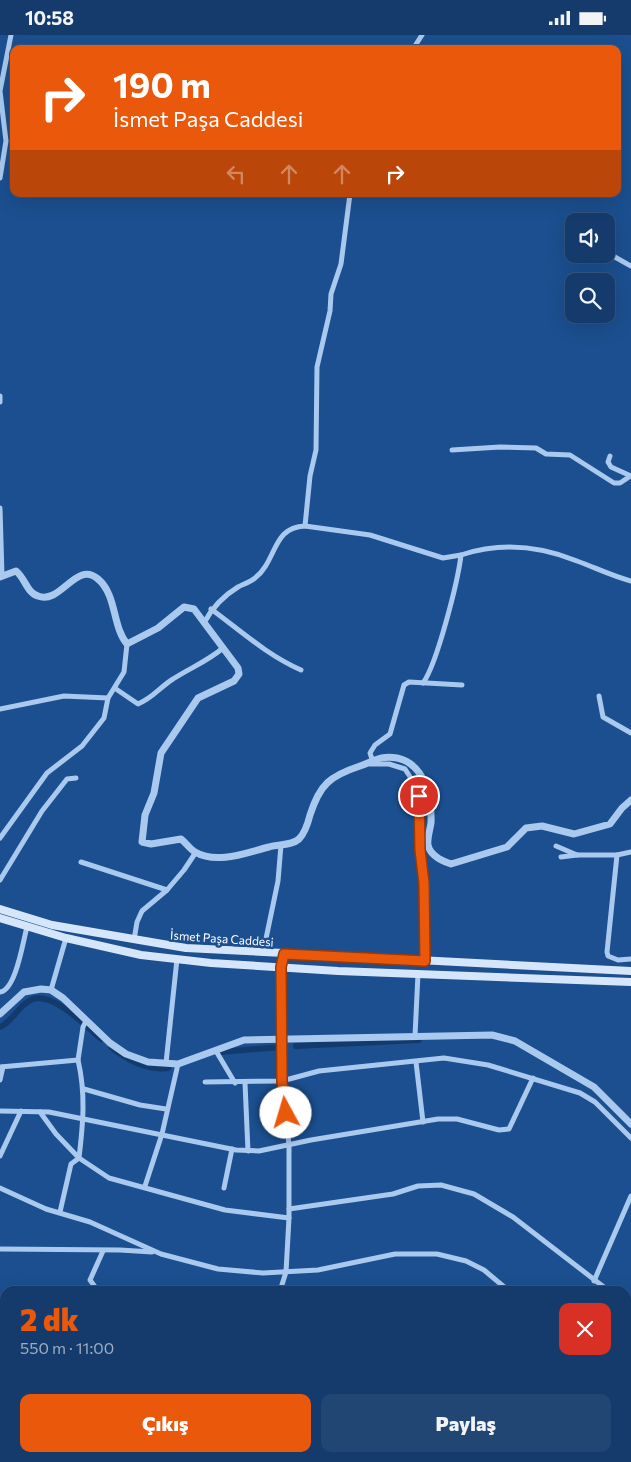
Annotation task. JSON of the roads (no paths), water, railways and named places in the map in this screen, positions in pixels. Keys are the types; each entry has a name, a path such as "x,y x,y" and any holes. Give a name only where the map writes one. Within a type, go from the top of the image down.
{"main road":[{"name":"İsmet Paşa Caddesi","path":"0,909 52,925 134,941 186,948 631,971"},
{"path":"0,918 66,938 141,955 177,959 281,967 418,974 631,982"}],"street":[{"path":"0,178 6,141 0,91 11,35"},
{"path":"305,526 310,476 316,450 317,367 330,311 331,294 341,264 350,197"},
{"path":"615,257 631,266"},
{"path":"0,396 0,402"},
{"path":"452,450 536,448 546,453 570,455 614,483 620,483 630,476 611,467 608,462 610,456"},
{"path":"0,508 1,575 16,571 21,575 32,593 40,597 49,596 61,591 77,576 86,573 98,578 110,597 118,631 127,644 124,672 116,689 108,698 104,718 82,746 47,773 0,839"},
{"path":"203,623 211,609 236,589 256,577 280,543 283,534 292,527 305,526 370,535 443,558 461,555 478,549 520,547 550,551 611,576 631,581"},
{"path":"423,683 427,677 442,633 461,555"},
{"path":"127,644 158,628 184,607 194,609 238,668 240,674 234,681 198,698 160,753 154,793 145,815 141,833 142,842 151,844 181,839 196,852 233,857 292,843 299,839 307,824 316,796 325,783 346,769 363,765 383,764 405,769 419,796 420,850 424,883 425,961"},
{"path":"211,609 257,645 282,661 301,670"},
{"path":"116,689 127,699 138,704 150,700 172,679 212,658 224,649"},
{"path":"372,759 370,753 375,745 390,734 404,685 409,682 462,685"},
{"path":"0,709 64,696 108,698"},
{"path":"599,696 603,717 631,733"},
{"path":"363,765 372,759 394,758 406,761 416,768 424,781 430,803 428,846 431,852 451,864 507,847 526,828 542,826 574,834 610,824 622,807 631,800"},
{"path":"0,881 42,811 67,779 76,778"},
{"path":"263,953 278,881 281,845"},
{"path":"556,846 577,855"},
{"path":"134,941 137,922 142,911 167,889 184,870 196,852"},
{"path":"561,857 617,855 631,852"},
{"path":"617,855 607,952 608,956 615,959 631,959"},
{"path":"81,862 167,889"},
{"path":"0,992 7,989 13,980 28,927"},
{"path":"51,990 66,938"},
{"path":"282,1286 286,1272 289,1218 289,1145 282,1081 281,967 284,954"},
{"path":"166,1063 177,959"},
{"path":"415,1036 418,974"},
{"path":"0,1014 24,992 41,989 51,990 63,998 85,1023 110,1043 134,1058 178,1064 244,1040 492,1035 515,1041 594,1087 631,1124"},
{"path":"60,1212 71,1164 79,1157 84,1089 78,1061 85,1023"},
{"path":"216,1051 235,1083"},
{"path":"205,1082 245,1083 282,1081 319,1071 444,1058 488,1065 580,1093 594,1102 631,1138"},
{"path":"0,1080 1,1067 78,1061"},
{"path":"416,1062 423,1122"},
{"path":"145,1187 162,1134 166,1109 178,1064"},
{"path":"0,1111 40,1111 232,1149 260,1151 438,1119 457,1119 499,1130 509,1129 533,1078"},
{"path":"245,1083 248,1151"},
{"path":"84,1089 140,1105 166,1109"},
{"path":"0,1156 21,1111"},
{"path":"40,1111 56,1134 79,1157 109,1177 225,1210 289,1218"},
{"path":"224,1188 232,1149"},
{"path":"289,1209 393,1194 418,1185 441,1185 474,1194 513,1217 602,1286"},
{"path":"0,1188 46,1209 90,1222 161,1254 218,1269 263,1273 318,1270 395,1254 437,1254 466,1261 484,1270 503,1286"},
{"path":"594,1281 631,1195"},
{"path":"0,1249 161,1254"},
{"path":"94,1286 90,1280 103,1251"}],"waterway":[{"path":"0,1027 8,1022 25,1004 38,998 57,1004 67,1010 101,1039"},
{"path":"296,1046 419,1040"},
{"path":"111,1047 124,1056 145,1066 168,1068"},
{"path":"220,1052 281,1047"}]}
